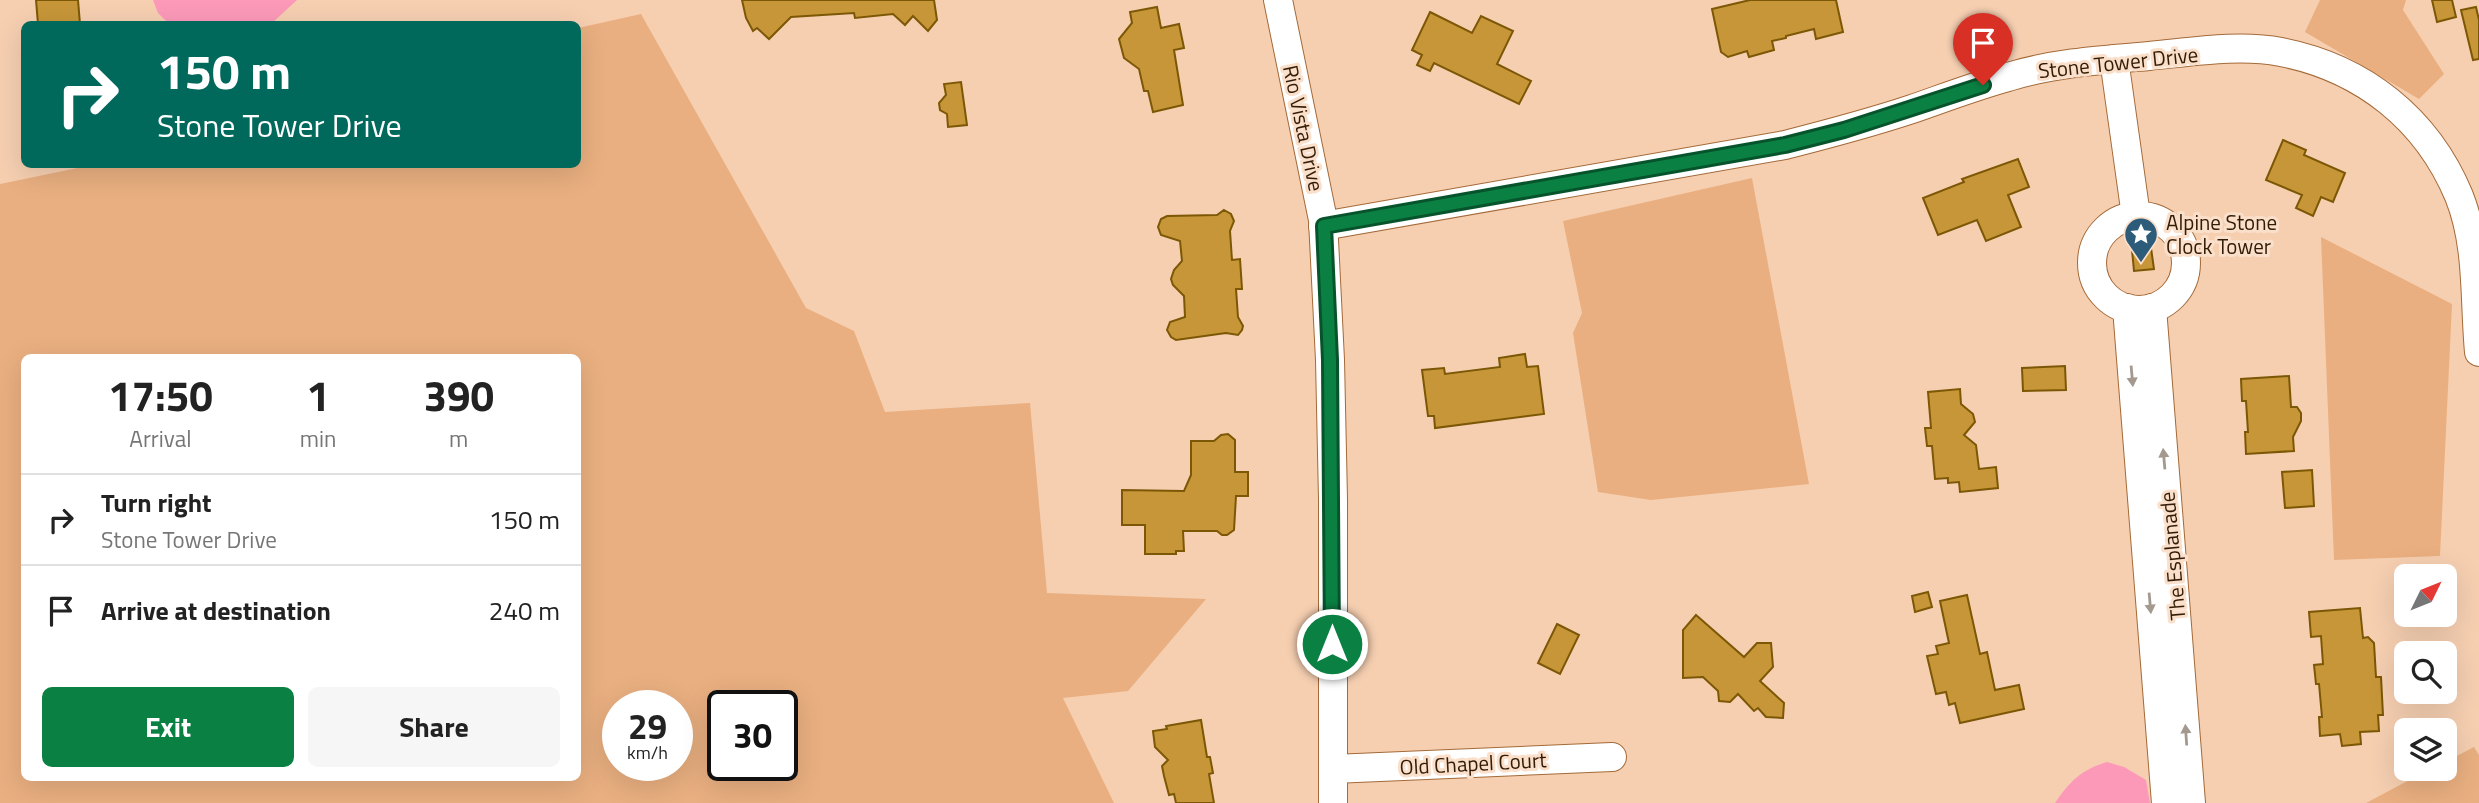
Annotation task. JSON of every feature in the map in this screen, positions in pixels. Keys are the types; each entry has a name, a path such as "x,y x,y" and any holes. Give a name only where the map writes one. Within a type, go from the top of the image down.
{"street":[{"name":"Rio Vista Drive","path":"1278,0 1324,226 1333,500 1333,803"},
{"name":"Stone Tower Drive","path":"1324,226 1785,145 1844,130 2008,76 2065,63 2236,50 2280,52 2347,74 2378,92 2409,117 2428,138 2459,197 2471,232 2476,269 2479,352"},
{"path":"2114,59 2136,216"},
{"path":"2136,216 2165,224 2176,234 2185,255 2183,278 2177,291 2166,302 2139,308 2113,303 2102,293 2095,280 2092,265 2093,251 2099,237 2109,226 2136,216"},
{"name":"The Esplanade","path":"2139,308 2167,651 2191,803"},
{"name":"The Esplanade","path":"2166,803 2167,651"},
{"name":"Old Chapel Court","path":"1334,769 1612,757"}],"shaded area":[{"path":"153,0 297,0 274,21 166,21 158,13"},
{"path":"2320,0 2406,0 2403,10 2444,74 2419,99 2305,32"},
{"path":"641,14 806,308 854,331 885,412 1030,403 1047,593 1206,599 1128,691 1063,698 1114,803 0,803 0,184 78,168 581,168 581,27"},
{"path":"1752,178 1809,484 1651,500 1598,492 1573,333 1582,313 1563,221"},
{"path":"2321,237 2452,304 2440,556 2334,560"},
{"path":"2474,747 2479,755 2479,803 2366,803 2407,781 2457,781 2457,756"},
{"path":"2107,762 2124,767 2146,780 2150,803 2055,803 2077,777 2090,768"}],"building":[{"path":"36,0 78,0 80,21 38,21"},
{"path":"742,0 934,0 937,20 928,31 913,16 905,25 893,14 855,18 854,13 791,17 769,39 757,28 753,31 746,18"},
{"path":"1750,0 1836,0 1843,32 1816,39 1814,29 1772,41 1774,50 1749,57 1747,51 1728,57 1721,52 1712,9"},
{"path":"2432,0 2452,0 2456,17 2437,22"},
{"path":"1157,7 1161,28 1179,24 1184,48 1174,50 1183,105 1153,112 1139,69 1124,58 1119,39 1132,23 1130,12"},
{"path":"2476,7 2479,20 2479,59 2473,60 2461,10"},
{"path":"1430,12 1472,33 1481,16 1513,31 1497,64 1531,81 1519,104 1434,63 1430,71 1417,65 1422,55 1412,50"},
{"path":"961,82 967,125 948,127 947,114 940,110 939,103 946,95 944,84"},
{"path":"2283,140 2306,150 2304,155 2345,173 2333,202 2321,197 2313,216 2296,208 2302,195 2266,180"},
{"path":"2018,159 2029,187 2008,195 2021,227 1986,241 1977,220 1938,235 1923,198 1964,182 1962,179"},
{"path":"1224,210 1231,214 1234,221 1230,231 1232,260 1240,259 1242,289 1236,289 1242,330 1238,335 1226,333 1176,340 1167,330 1170,322 1185,317 1184,296 1171,279 1174,270 1182,261 1180,241 1161,235 1158,227 1161,219 1167,216 1217,215"},
{"path":"2151,248 2154,269 2134,271 2132,250"},
{"path":"1525,354 1527,367 1538,366 1544,414 1435,428 1434,416 1428,416 1422,370 1444,368 1445,374 1500,367 1499,358"},
{"path":"2065,366 2066,390 2023,391 2022,368"},
{"path":"2289,376 2291,407 2297,407 2301,413 2301,421 2293,437 2294,451 2246,454 2246,401 2242,401 2241,379"},
{"path":"1960,389 1961,404 1973,414 1975,422 1964,435 1976,445 1979,469 1996,467 1998,488 1960,492 1959,482 1948,483 1948,478 1935,479 1932,446 1927,446 1925,428 1931,428 1928,392"},
{"path":"1228,434 1235,440 1235,472 1248,472 1248,496 1236,496 1234,530 1227,535 1217,531 1183,531 1184,551 1176,551 1176,554 1145,554 1145,525 1122,525 1122,490 1184,491 1191,475 1191,441 1214,441 1221,435"},
{"path":"2312,470 2314,506 2285,508 2282,472"},
{"path":"1928,592 1932,607 1915,612 1912,596"},
{"path":"1967,595 1980,654 1987,652 1995,690 2019,685 2024,709 1960,723 1955,703 1949,705 1946,692 1936,694 1927,656 1938,654 1936,646 1949,643 1940,601"},
{"path":"2360,608 2363,638 2368,637 2374,643 2376,677 2381,677 2383,715 2378,715 2379,731 2360,732 2361,744 2342,746 2340,734 2320,736 2319,717 2322,717 2314,665 2323,664 2321,636 2311,637 2309,612"},
{"path":"1696,615 1744,657 1757,643 1771,643 1773,667 1760,681 1784,703 1783,718 1766,717 1758,708 1754,711 1738,694 1730,702 1719,701 1718,691 1703,677 1683,678 1683,630"},
{"path":"1557,624 1579,635 1560,674 1538,663"},
{"path":"1201,720 1207,757 1210,757 1213,773 1209,774 1214,803 1176,803 1174,794 1169,795 1162,766 1168,760 1155,747 1153,731"}],"place":[{"name":"Alpine Stone Clock Tower","path":"2141,264"}],"route":[{"path":"1332,644 1333,500 1324,226 1785,145 1844,130 1983,85"}]}
